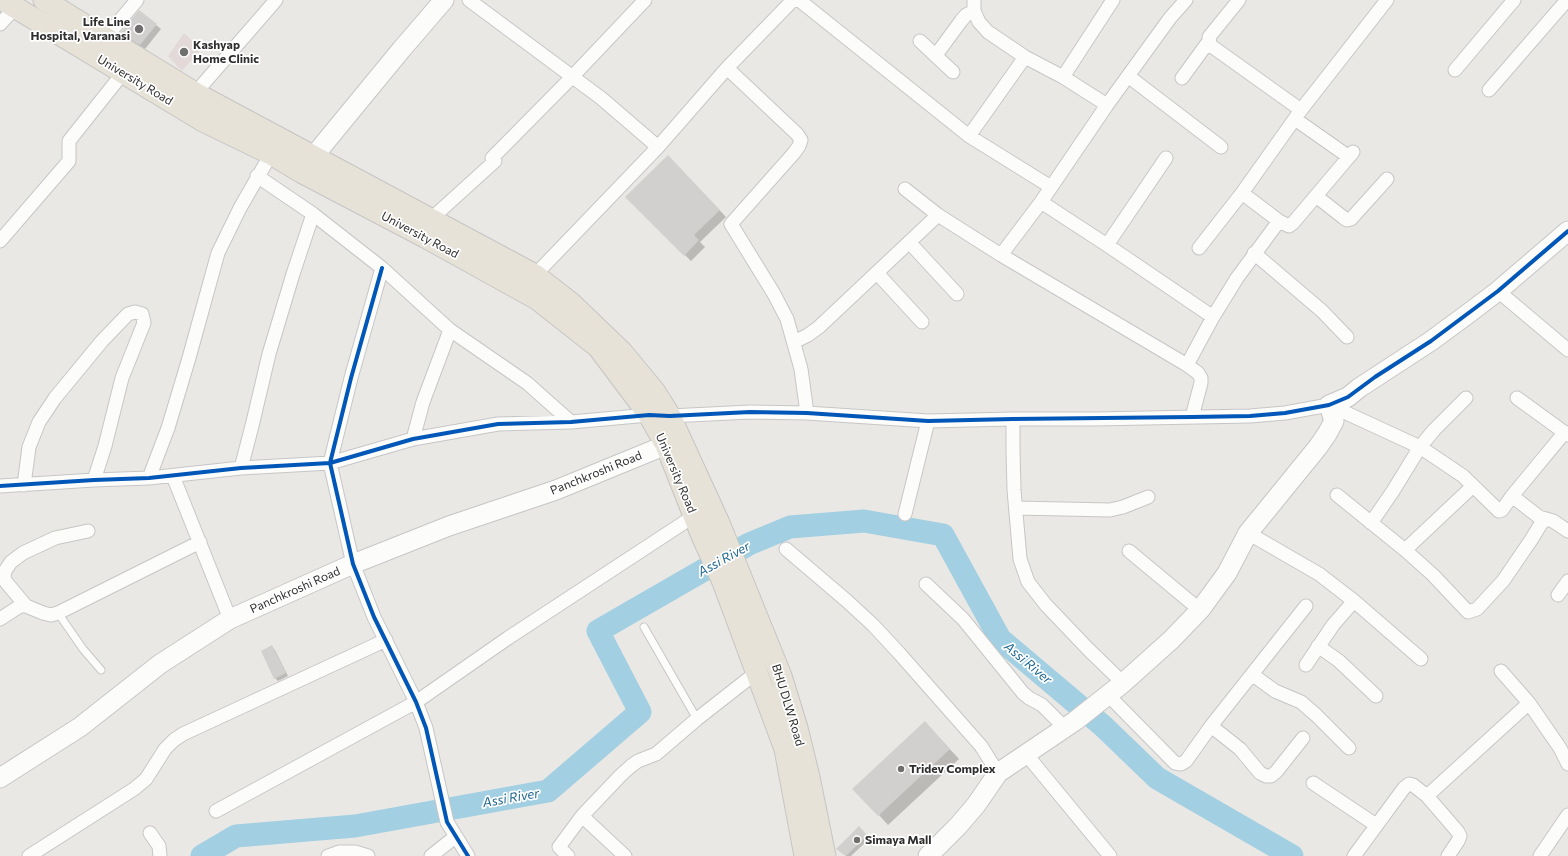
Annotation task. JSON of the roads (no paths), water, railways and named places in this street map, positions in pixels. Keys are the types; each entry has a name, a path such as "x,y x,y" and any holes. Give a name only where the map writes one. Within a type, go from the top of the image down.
{"main road":[{"path":"44,0 99,46 195,93 307,165"},
{"name":"University Road","path":"9,4 99,46 124,73 204,122 271,154 307,165 425,237 537,299 598,347 649,415 666,446 722,582"},
{"name":"BHU DLW Road","path":"307,165 431,219 535,275 571,303 622,352 655,392 670,416 719,523 784,684 809,777 825,856"},
{"name":"BHU DLW Road","path":"722,582 785,749 805,856"}],"street":[{"path":"99,46 137,0"},
{"path":"182,108 276,0"},
{"path":"307,165 444,0"},
{"path":"469,0 612,108 658,147"},
{"path":"431,219 493,159 644,0"},
{"path":"535,275 658,147 727,68 793,0"},
{"path":"799,0 969,136 1050,188"},
{"path":"1063,77 1113,0"},
{"path":"1001,255 1041,202 1107,105 1170,18 1186,0"},
{"path":"1182,78 1209,41 1209,37 1239,0"},
{"path":"1199,248 1242,193 1298,114 1387,0"},
{"path":"1455,70 1514,0"},
{"path":"1489,90 1567,0"},
{"path":"0,24 9,4"},
{"path":"974,6 979,22 988,32 1025,57 1063,77 1107,105"},
{"path":"936,55 974,6"},
{"path":"920,41 954,72"},
{"path":"1209,41 1210,45 1351,154 1289,226 1279,222 1242,193"},
{"path":"969,136 1025,57"},
{"path":"727,68 797,134 800,140 799,146 794,153 731,224 774,294 787,320 801,369 807,413"},
{"path":"0,241 69,161 69,141 124,73"},
{"path":"1128,76 1222,147"},
{"path":"149,478 170,421 218,252 257,176 271,154"},
{"path":"1108,245 1166,158"},
{"path":"257,176 313,214 382,268 450,330 527,383 571,422"},
{"path":"1316,196 1347,220 1351,219 1387,179"},
{"path":"905,189 938,214 1001,255 1187,365 1198,373 1201,378 1201,383 1192,417"},
{"path":"1041,202 1108,245 1213,317"},
{"path":"240,468 252,426 269,354 313,214"},
{"path":"794,342 808,335 819,327 938,214"},
{"path":"1187,365 1213,317 1254,254 1279,222"},
{"path":"0,486 149,478 240,468 330,463 413,439 498,424 571,422 649,415 670,416 750,412 807,413 928,422 1013,418 1250,416 1285,413 1329,405 1348,398 1375,377 1431,341 1498,291 1568,231"},
{"path":"909,242 957,294"},
{"path":"1254,254 1322,311 1347,337"},
{"path":"382,268 330,463 353,564 374,617 416,702 426,728 447,822 455,838 468,856"},
{"path":"877,273 922,322"},
{"path":"1498,291 1568,350"},
{"path":"24,485 29,447 39,422 54,398 102,341 128,314 135,312 142,314 144,323 122,378 94,480"},
{"path":"413,439 423,402 450,330"},
{"path":"1371,523 1420,447 1434,430 1466,398"},
{"path":"1329,405 1420,447 1463,476 1499,511 1502,510 1512,496 1566,433 1517,398"},
{"path":"928,856 958,826 976,805 998,773 1070,725 1124,683 1171,640 1200,610 1227,572 1248,533 1327,434 1334,421 1329,405"},
{"path":"1013,418 1012,448 1020,560 1028,582 1046,605 1088,649 1124,683"},
{"path":"905,514 928,422"},
{"name":"Panchkroshi Road","path":"0,778 80,727 160,664 230,619 353,564 449,526 556,490 666,446"},
{"path":"173,476 230,619"},
{"path":"1405,550 1473,486"},
{"path":"1337,495 1405,550 1468,612 1472,612 1477,609 1503,581 1544,519"},
{"path":"1512,496 1539,517 1554,521 1568,531"},
{"path":"1016,508 1110,510 1123,507 1148,497"},
{"path":"216,811 416,702 508,638 694,516"},
{"path":"26,606 3,582 5,571 11,562 17,557 55,538 88,531"},
{"path":"1248,533 1319,574 1354,601 1422,659"},
{"path":"0,619 14,608 20,606 26,606 51,615 58,613 200,542"},
{"path":"786,549 873,625 981,746 998,773"},
{"path":"1129,551 1200,610"},
{"path":"1558,595 1568,581"},
{"path":"926,584 963,619 1023,694 1042,705 1070,725"},
{"path":"1306,665 1333,625 1354,601"},
{"path":"1102,700 1175,763 1181,764 1186,761 1211,726 1253,675 1306,606"},
{"path":"29,856 134,789 146,779 166,749 174,740 183,734 386,640"},
{"path":"1318,646 1350,671 1376,696"},
{"path":"1501,671 1529,703 1556,741 1568,764"},
{"path":"568,856 559,847 582,816 631,766 656,754 756,672"},
{"path":"1253,675 1275,691 1301,702 1316,715 1348,748"},
{"path":"1427,796 1529,703"},
{"path":"1211,726 1240,750 1260,773 1266,776 1271,776 1276,772 1303,738"},
{"path":"1026,754 1110,856"},
{"path":"1313,783 1376,825"},
{"path":"1354,856 1404,788 1409,784 1413,785 1427,796 1458,832 1460,836 1458,842 1448,856"},
{"path":"1540,856 1561,823 1568,815"},
{"path":"582,816 625,856"},
{"path":"150,833 159,846 160,856"},
{"path":"431,856 455,838"},
{"path":"328,856 339,852 355,852 368,856"}],"lane":[{"path":"58,613 83,649 100,670"},
{"path":"644,627 697,719"}],"waterway":[{"name":"Assi River","path":"202,856 236,836 355,826 548,791 640,712 598,631 749,544 790,527 864,521 943,535 1000,639 1103,726 1157,778 1292,856"}],"place":[{"name":"Life Line Hospital, Varanasi","path":"139,29"},
{"name":"Kashyap Home Clinic","path":"184,52"},
{"name":"Tridev Complex","path":"901,769"},
{"name":"Simaya Mall","path":"857,840"}]}
